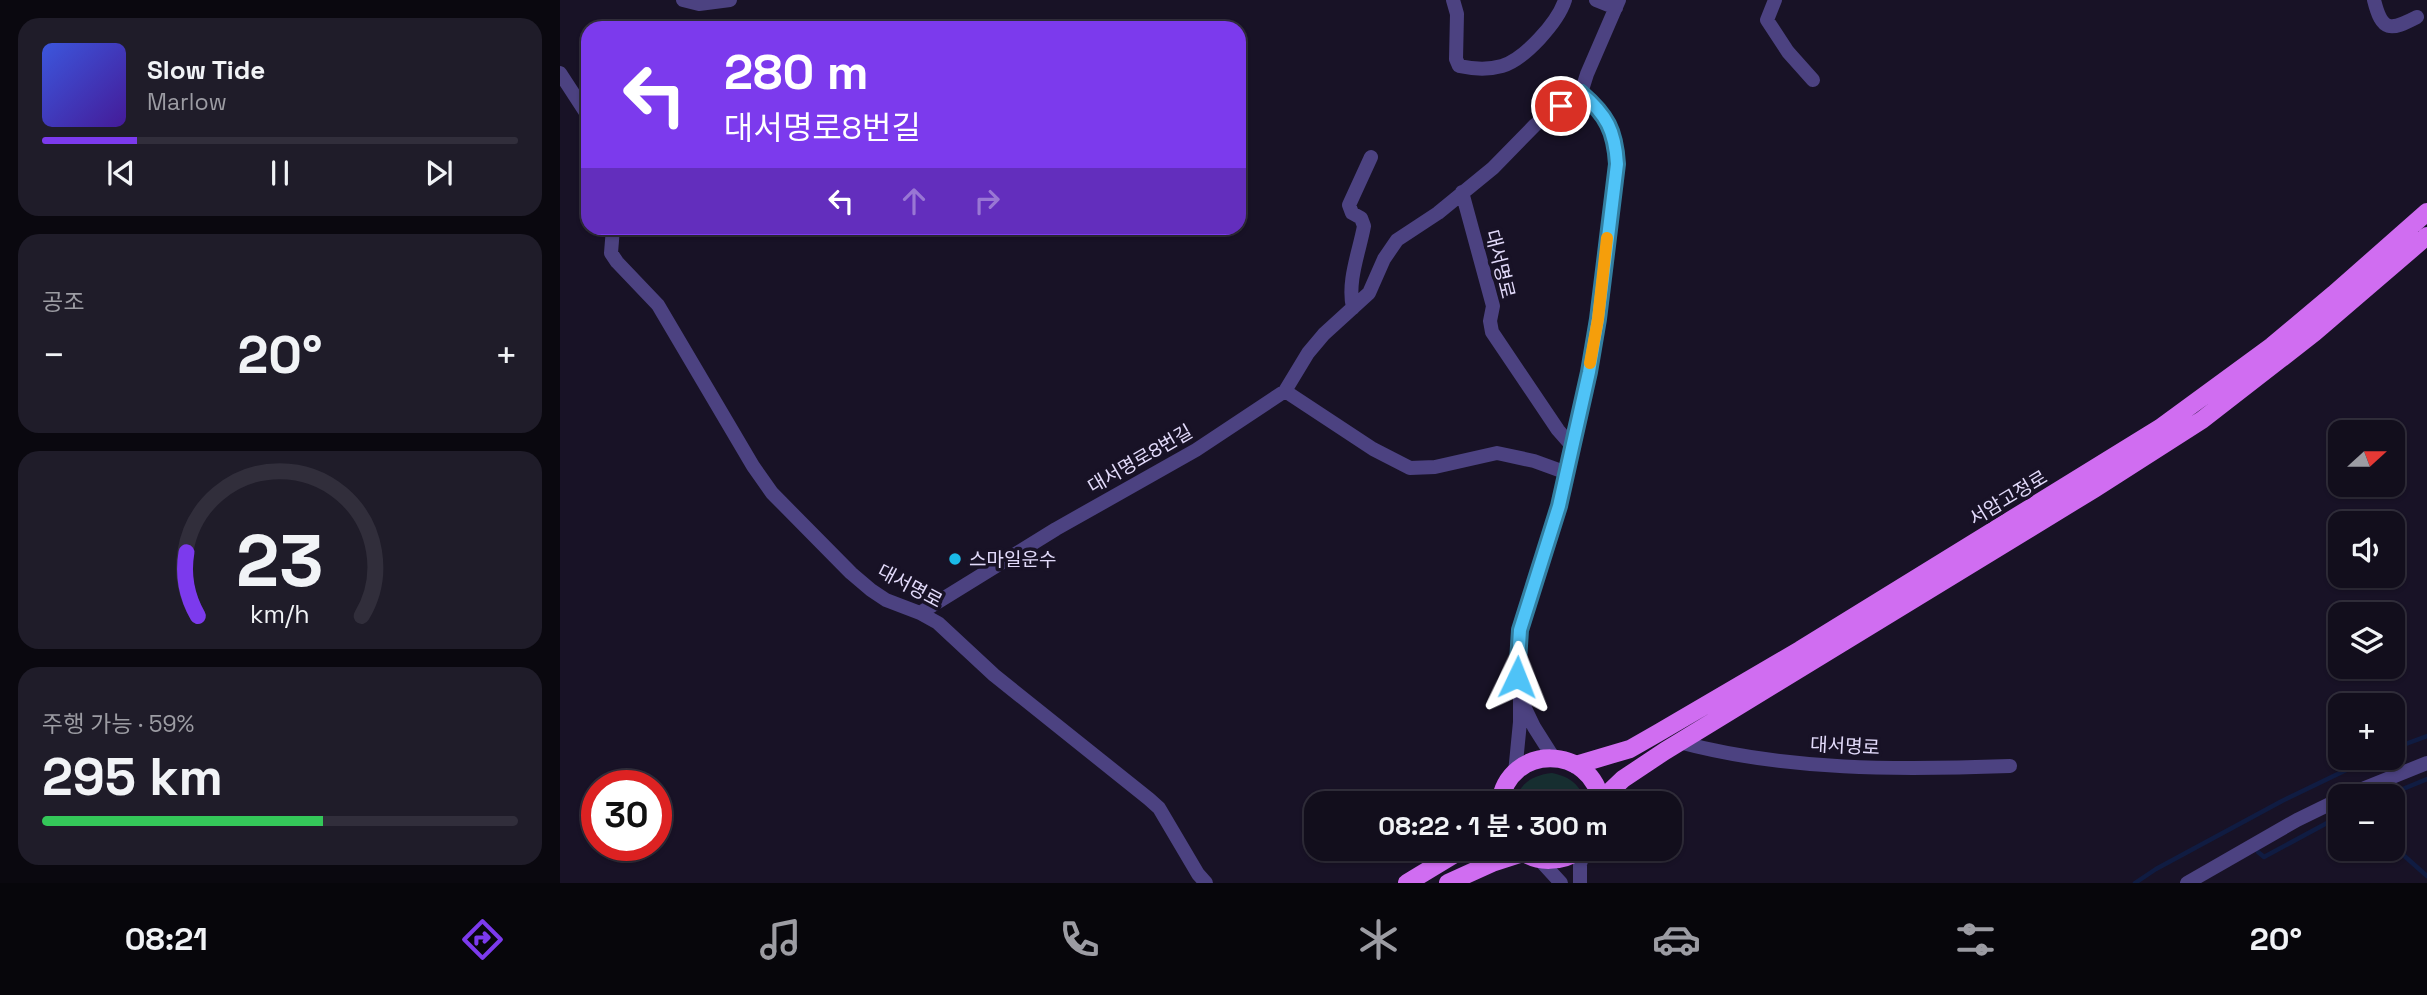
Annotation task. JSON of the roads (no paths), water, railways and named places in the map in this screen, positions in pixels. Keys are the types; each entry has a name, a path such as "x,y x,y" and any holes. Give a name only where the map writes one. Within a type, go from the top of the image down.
{"main road":[{"name":"서암고정로","path":"1576,765 1630,749 1658,733 1822,636 2160,428 2282,337 2427,212"},
{"name":"서암고정로","path":"1612,791 1641,766 1679,742 2106,482 2202,420 2325,325 2427,236"},
{"path":"1502,791 1509,778 1521,766 1553,757 1570,761 1584,770 1597,791"},
{"path":"1407,883 1443,861"},
{"path":"1448,883 1500,861"}],"street":[{"path":"683,0 699,4 730,0"},
{"path":"1453,0 1457,14 1456,59 1459,66 1486,69 1504,66 1518,58 1553,23 1565,0"},
{"path":"1515,773 1520,698 1517,677 1520,630 1567,473 1598,319 1617,164 1611,130 1594,104 1581,93 1618,4 1596,0"},
{"path":"1775,0 1767,20 1788,52 1813,80"},
{"path":"2374,0 2379,18 2389,28 2399,27 2417,17"},
{"path":"560,73 581,105"},
{"name":"대서명로8번길","path":"920,613 1056,529 1196,450 1284,391 1308,353 1339,319 1370,293 1384,259 1397,240 1438,213 1493,169 1535,125 1581,93"},
{"path":"1353,309 1351,283 1364,226 1361,218 1352,213 1349,205 1371,157"},
{"name":"대서명로","path":"1462,192 1493,306 1490,321 1492,332 1558,430 1572,446"},
{"name":"대서명로","path":"612,235 611,253 658,305 753,466 772,493 871,590 944,627 994,675 1149,799 1159,808 1206,883"},
{"path":"1284,391 1373,449 1410,468 1435,467 1497,453 1534,461 1567,473"},
{"path":"1520,698 1553,757"},
{"name":"대서명로","path":"1679,742 1777,762 1893,768 2010,766"},
{"path":"2375,784 2427,763"},
{"path":"2187,883 2328,805"},
{"path":"1535,861 1561,883"},
{"path":"1580,883 1581,861"}],"waterway":[{"path":"2405,744 2427,736"},
{"path":"2135,883 2282,801 2346,770"},
{"path":"2405,788 2427,779"},
{"path":"2258,852 2264,857 2328,822"},
{"path":"2405,857 2427,876"}],"place":[{"name":"스마일운수","path":"955,559"}]}
